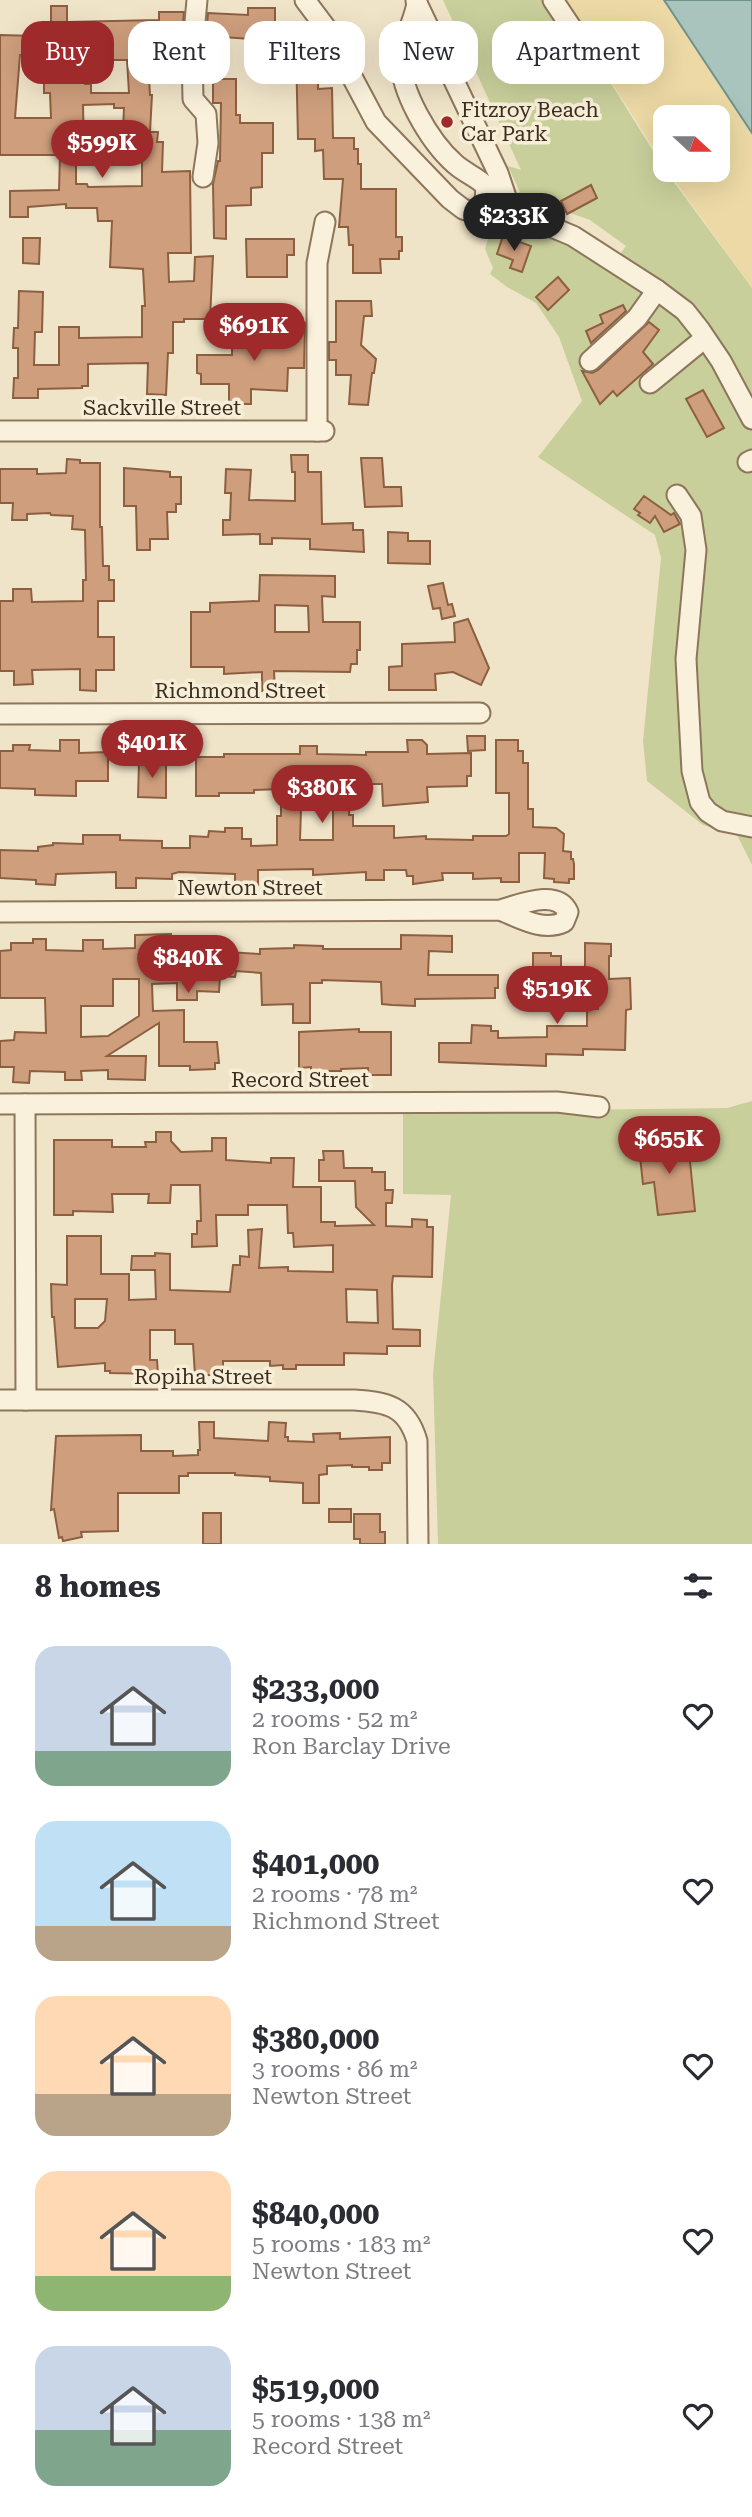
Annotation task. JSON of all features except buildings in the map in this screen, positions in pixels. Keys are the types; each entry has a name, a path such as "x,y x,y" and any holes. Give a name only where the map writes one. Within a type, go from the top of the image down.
{"street":[{"path":"197,0 192,55 193,99 206,114 208,143 203,177"},
{"path":"305,0 326,28 376,122 407,156 463,209 484,216 507,212 525,216 573,236 657,290 685,311 705,338 752,419"},
{"path":"553,0 567,21"},
{"path":"416,2 426,21"},
{"path":"413,21 416,2"},
{"path":"404,84 440,150 486,187 484,216"},
{"path":"456,84 498,173 506,197 507,212"},
{"name":"Sackville Street","path":"0,431 321,431 317,263 326,222"},
{"path":"590,361 637,318 657,290"},
{"path":"650,383 705,338"},
{"path":"677,495 691,516 696,550 686,659 692,771 700,802 708,812 722,821 752,827"},
{"name":"Richmond Street","path":"0,714 480,713"},
{"name":"Newton Street","path":"0,912 500,910"},
{"name":"Record Street","path":"0,1104 557,1102 599,1107"},
{"path":"25,1104 26,1400"},
{"name":"Ropiha Street","path":"0,1400 354,1400 378,1401 393,1406 412,1426 417,1441 418,1544"}],"green space":[{"path":"443,0 559,0 572,21 492,21 492,84 611,84 653,151 653,182 674,182 752,288 752,865 737,835 703,825 647,781 643,741 661,558 655,535 538,457 582,401 559,337 536,303 490,274 493,268 485,249 492,226 506,219 569,244 610,268 626,246 590,220 536,201 531,211 513,206 511,195 520,192 508,166 521,170 478,76 478,21 453,21"},
{"path":"752,1101 752,1544 438,1544 433,1374 451,1195 403,1194 403,1112 727,1108"}],"sand":[{"path":"559,0 752,0 752,288 676,182 730,182 730,105 653,105 653,147 613,84 664,84 664,21 572,21"}],"water":[{"path":"664,0 752,0 752,133 748,127"}],"place":[{"name":"Fitzroy Beach Car Park","path":"447,122"}]}
